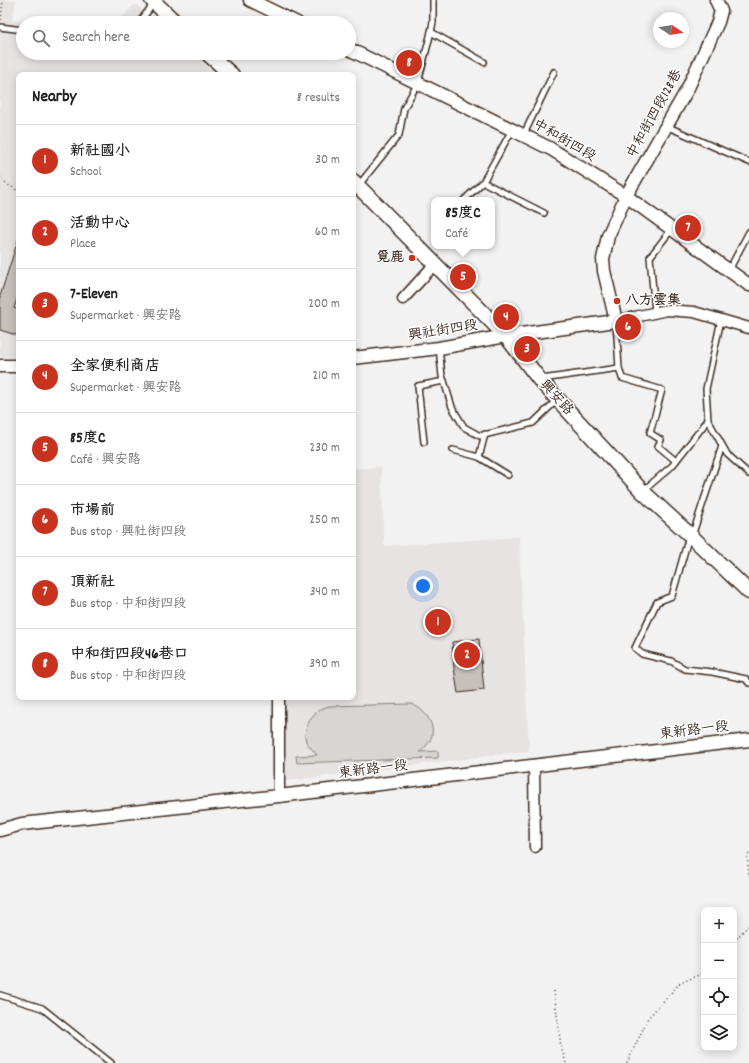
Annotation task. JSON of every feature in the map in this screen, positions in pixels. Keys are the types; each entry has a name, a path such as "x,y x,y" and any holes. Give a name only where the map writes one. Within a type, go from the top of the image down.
{"main road":[{"path":"154,1 169,16"},
{"path":"215,60 229,72"},
{"name":"興安路","path":"356,187 506,336 539,379 642,492 749,592"}],"street":[{"path":"250,0 266,4 283,16"},
{"name":"中和街四段128巷","path":"616,321 604,271 603,259 608,236 626,196 687,90 718,22 721,11 716,0"},
{"name":"中和街四段","path":"356,53 551,149 626,196 749,285"},
{"path":"403,299 435,264"},
{"name":"興社街四段","path":"356,358 439,348 506,336 616,321 667,310 694,312 749,328"},
{"path":"0,366 16,366"},
{"path":"279,700 279,796"},
{"name":"東新路一段","path":"0,830 22,824 279,796 749,740"},
{"path":"534,766 535,847"}],"lane":[{"path":"356,185 399,135 404,108 418,84 433,22 433,0"},
{"path":"144,16 154,1"},
{"path":"0,27 16,29"},
{"path":"431,32 484,62"},
{"path":"523,135 554,72"},
{"path":"666,126 749,162"},
{"path":"467,197 482,182 512,130"},
{"path":"482,182 544,213"},
{"path":"655,312 650,257 672,229"},
{"path":"729,270 749,232"},
{"path":"721,320 706,389 708,420 727,454 749,474"},
{"path":"616,321 618,368 622,378 662,390 650,433 661,440 658,446 676,461"},
{"path":"439,348 442,376 452,406 464,427 480,436 533,423 558,400"},
{"path":"539,379 618,368"},
{"path":"424,442 418,386 444,381"},
{"path":"642,492 672,466 708,420"},
{"path":"479,457 485,434"},
{"path":"722,446 690,536 672,596 657,602 635,648 642,654 671,661 685,669 712,672 746,679 749,683"},
{"path":"453,450 479,457 508,475"},
{"path":"0,994 42,1008 111,1063"}],"path":[{"path":"0,27 3,0"},
{"path":"0,177 6,184 16,189"},
{"path":"749,854 747,856 749,874"},
{"path":"737,938 749,925"},
{"path":"627,1063 648,1018 680,983 701,974"},
{"path":"554,991 561,1047 566,1063"}],"shaded area":[{"path":"0,0 16,0 12,20 16,21 16,60 200,60 213,72 16,72 16,358 0,357"},
{"path":"135,4 150,16 124,16"},
{"path":"381,467 384,546 519,537 529,751 279,782 284,700 356,700 356,469"},
{"path":"412,704 427,716 432,727 431,739 420,752 438,751 438,758 297,763 296,756 317,755 306,742 305,735 310,719 317,711 328,706"}],"building":[{"path":"16,246 16,302 14,308 16,309 16,335 0,330 0,296"},
{"path":"479,639 484,690 458,693 452,642"}],"place":[{"name":"中和街四段46巷口","path":"409,63"},
{"name":"頂新社","path":"688,228"},
{"name":"覓鹿","path":"412,258"},
{"name":"85度C","path":"463,277"},
{"name":"八方雲集","path":"617,301"},
{"name":"全家便利商店","path":"506,317"},
{"name":"市場前","path":"628,327"},
{"name":"7-Eleven","path":"527,349"},
{"name":"新社國小","path":"438,622"},
{"name":"活動中心","path":"467,655"}]}
